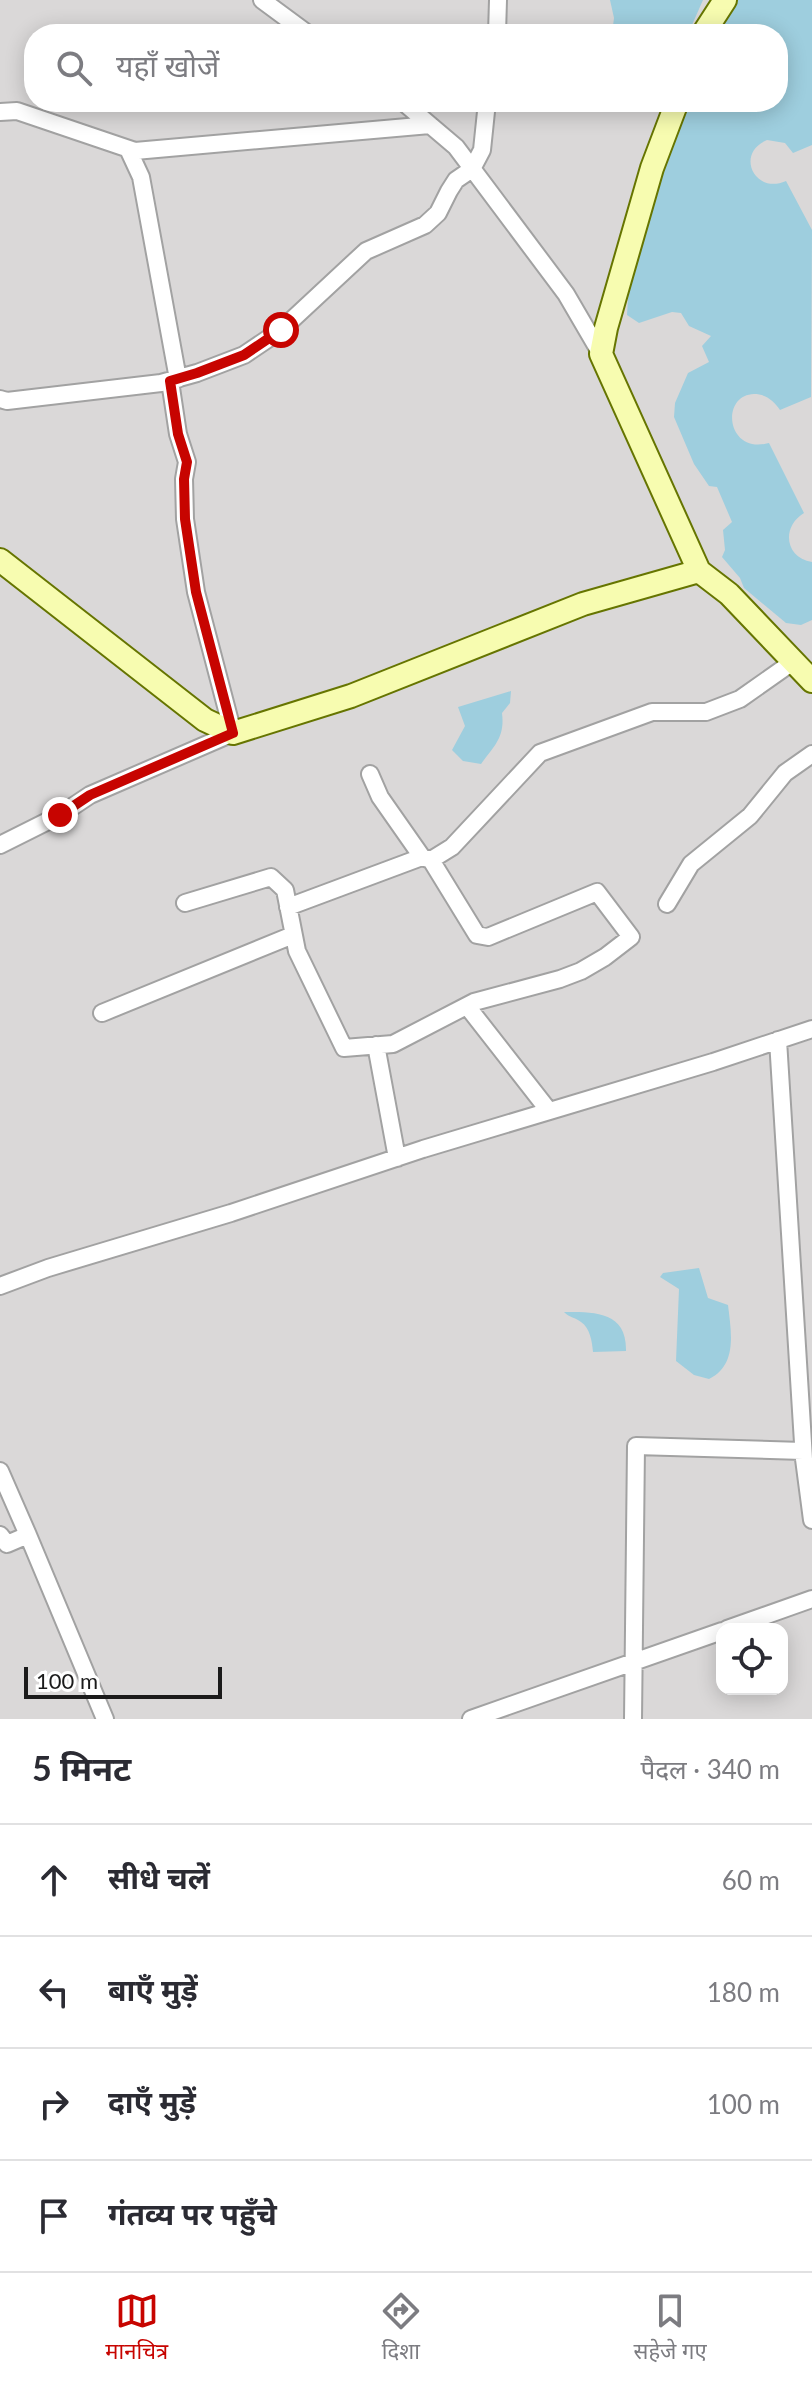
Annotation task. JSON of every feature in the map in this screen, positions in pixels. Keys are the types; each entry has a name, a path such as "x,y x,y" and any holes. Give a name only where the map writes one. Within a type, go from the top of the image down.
{"main road":[{"path":"709,24 725,0"},
{"path":"673,112 652,168 601,354 699,571 729,594 812,681"},
{"path":"0,560 205,720 233,733 351,696 583,604 699,571"}],"street":[{"path":"262,0 294,24"},
{"path":"497,24 498,0"},
{"path":"0,112 17,111 135,151 430,125"},
{"path":"415,112 456,147 566,294 601,354"},
{"path":"0,399 7,401 174,380 244,355 281,330 366,251 425,225 438,213 456,180 472,169 482,150 486,112"},
{"path":"0,845 60,815 90,795 233,733 196,592 185,519 184,479 187,462 178,434 174,380 141,177 128,149"},
{"path":"288,907 427,859 452,847 540,753 652,712 706,712 740,699 794,661"},
{"path":"667,904 691,864 750,816 785,773 812,754"},
{"path":"185,903 271,877 285,890 297,951 344,1048 393,1044 467,1006 581,971 631,937 597,892 488,937 477,935 427,859 380,797 370,774"},
{"path":"102,1013 293,935"},
{"path":"467,1006 549,1111"},
{"path":"0,1286 48,1268 812,1029"},
{"path":"778,1040 803,1451 812,1520"},
{"path":"376,1045 397,1158"},
{"path":"633,1719 636,1446 803,1451"},
{"path":"0,1471 105,1719"},
{"path":"0,1535 7,1544 28,1535"},
{"path":"744,1623 812,1599"},
{"path":"471,1719 716,1633"}],"shaded area":[{"path":"0,0 812,0 812,1719 0,1719"}],"water":[{"path":"610,0 703,0 692,24 613,24"},
{"path":"738,0 812,0 812,145 793,153 785,143 767,140 757,146 751,162 757,178 775,184 786,181 812,230 811,397 780,410 769,399 754,394 743,397 732,413 736,433 744,441 769,443 804,513 789,534 796,555 812,562 812,620 801,625 786,623 744,588 740,578 722,557 725,550 723,530 732,522 717,487 709,486 694,464 674,417 675,403 688,373 709,362 702,346 711,336 689,326 681,313 672,312 639,323 627,315 630,266 680,112 788,112 788,24 722,24"},
{"path":"511,691 510,703 502,713 502,728 495,746 481,764 463,761 452,750 465,726 458,707"},
{"path":"699,1268 708,1298 728,1305 730,1326 729,1356 725,1365 709,1379 694,1375 676,1361 679,1289 660,1277 663,1273"},
{"path":"564,1312 586,1312 607,1316 615,1321 625,1338 626,1351 593,1352 587,1328"}],"route":[{"path":"60,815 90,795 233,733 196,592 185,519 184,479 187,462 178,434 170,381 244,355 281,330"}]}
